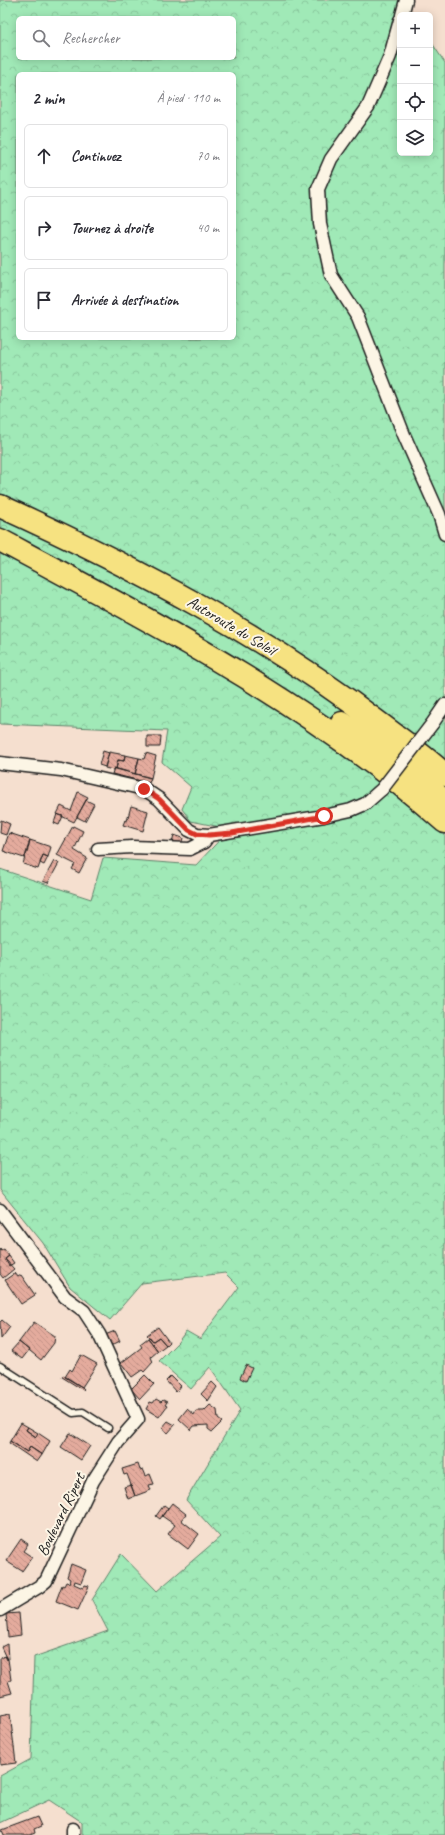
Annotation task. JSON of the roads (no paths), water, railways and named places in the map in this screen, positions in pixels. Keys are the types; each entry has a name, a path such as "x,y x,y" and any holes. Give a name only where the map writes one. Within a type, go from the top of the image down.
{"highway":[{"name":"Autoroute du Soleil","path":"0,506 78,542 207,610 323,682 442,771"},
{"name":"Autoroute du Soleil","path":"0,534 85,573 210,639 274,678 376,747 445,801"},
{"path":"0,540 132,611 222,662 329,732 413,794 445,822"}],"street":[{"path":"403,12 406,0"},
{"path":"397,31 390,56 368,107 331,159 318,188 320,224 331,274 358,317 404,435 439,514 445,534"},
{"path":"0,763 61,770 144,789 159,799 189,830 197,834 209,835 324,816 351,810 365,804 382,789 445,705"},
{"path":"98,849 132,846 190,849 204,842 209,835"},
{"name":"Boulevard Ripert","path":"0,1210 65,1297 84,1311 99,1334 138,1419 118,1442 93,1481 46,1581 0,1609"}],"lane":[{"path":"0,1366 73,1412 83,1412 108,1428"}]}
